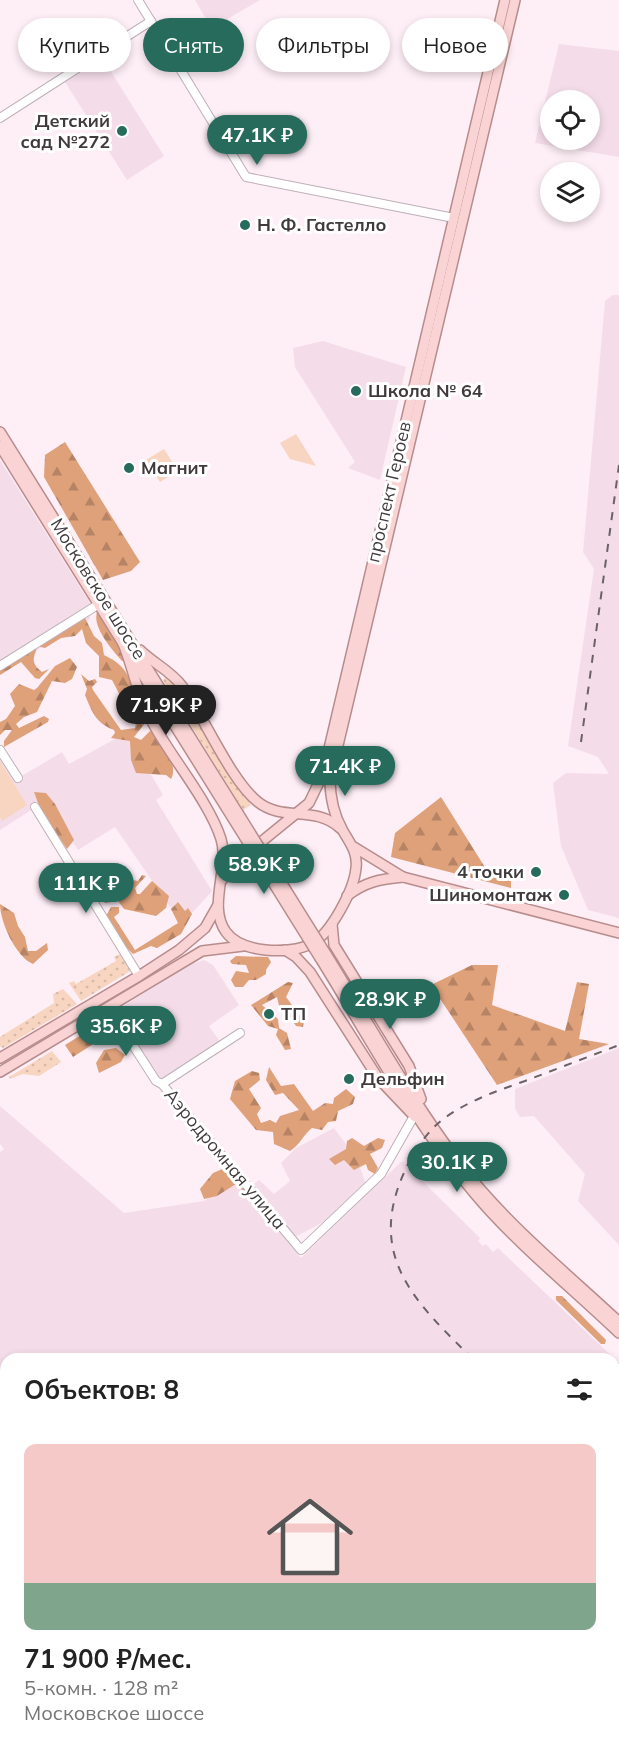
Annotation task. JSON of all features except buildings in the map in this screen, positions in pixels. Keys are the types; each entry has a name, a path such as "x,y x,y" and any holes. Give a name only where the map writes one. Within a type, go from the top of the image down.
{"main road":[{"name":"проспект Героев","path":"297,815 315,794 323,774 505,0"},
{"name":"проспект Героев","path":"343,831 330,791 334,764 515,0"},
{"name":"Московское шоссе","path":"0,433 125,640 459,1174 491,1212 619,1333"},
{"name":"Московское шоссе","path":"0,446 99,604 125,640"},
{"path":"125,640 180,683 250,796 271,809 297,815 321,815 331,820 343,831 354,847 403,877 619,933"},
{"path":"0,1058 140,976 195,938 209,923 218,905 224,847 218,831 150,719 125,640"},
{"path":"222,882 234,864 297,815"},
{"path":"0,1072 202,951 245,946 295,950 315,943 332,924 347,896 356,868 354,847"},
{"path":"347,896 361,885 376,879 403,877"},
{"path":"218,905 224,930 245,946"},
{"path":"332,924 334,945 409,1066 427,1123"},
{"path":"285,950 296,957 316,980 378,1078 414,1116 427,1123"},
{"name":"Московское шоссе","path":"427,1123 497,1206 619,1322"}],"street":[{"path":"138,0 149,18"},
{"path":"0,118 143,26"},
{"path":"182,72 246,177 454,218"},
{"path":"0,666 99,604"},
{"path":"0,750 18,778"},
{"path":"36,807 140,976"},
{"name":"Аэродромная улица","path":"109,1008 156,1081 162,1084 302,1250 381,1174 414,1116"},
{"path":"162,1084 240,1033"}],"shaded area":[{"path":"195,0 260,0 229,18 205,18"},
{"path":"559,44 619,51 619,157 577,150 600,150 600,90 548,90"},
{"name":"Детский сад №272","path":"82,72 111,72 164,156 127,180 65,82"},
{"path":"540,122 540,144 535,143"},
{"path":"613,295 619,295 619,918 588,910 561,846 553,783 566,773 609,774 598,757 568,746 594,569 583,552 605,301"},
{"name":"Школа № 64","path":"323,341 406,367 380,480 348,468 355,462 295,367 293,348"},
{"path":"296,434 316,466 290,459 280,443"},
{"path":"164,449 178,471 160,482 146,460"},
{"path":"0,460 90,603 90,619 0,672"},
{"path":"167,675 182,693 251,805 243,810 163,680"},
{"path":"117,738 130,739 163,795 156,800 212,891 182,924 115,827 78,850 47,800 0,830 0,756 15,780 62,752 69,764"},
{"path":"0,761 27,805 2,821 0,817"},
{"path":"122,953 132,970 81,1001 69,983 74,981 76,984 116,961 114,957"},
{"path":"204,960 213,965 239,1005 209,1026 221,1043 160,1079 155,1076 131,1038 117,1010 191,964"},
{"path":"63,989 77,1004 3,1048 0,1046 0,1037 54,1003 53,994"},
{"path":"619,1048 619,1245 578,1201 585,1174 534,1116 520,1117 515,1109 515,1089"},
{"path":"52,1051 61,1062 39,1076 23,1074 10,1079 9,1077"},
{"path":"0,1106 124,1213 204,1201 236,1179 301,1258 402,1161 480,1238 478,1241 483,1246 486,1244 493,1252 498,1248 608,1353 0,1353 0,1152 4,1149 0,1144"},
{"path":"334,1128 357,1159 366,1184 335,1216 295,1237 251,1186 259,1180 274,1194 290,1181 281,1163 296,1148"}],"green space":[{"path":"65,442 140,562 131,571 103,580 44,477 45,455"},
{"path":"82,612 94,636 102,643 104,655 119,665 128,676 138,705 124,703 112,680 99,677 99,656 86,643 82,629 75,636 61,638 45,648 37,646 37,640 60,623"},
{"path":"97,612 108,622 126,660 122,661 104,638 97,624"},
{"path":"34,646 37,648 34,658 36,666 42,672 49,669 39,679 35,678 21,662 0,675 0,666"},
{"path":"70,658 77,667 72,679 65,683 52,681 37,712 24,717 16,724 19,728 44,716 49,719 48,722 4,747 4,741 12,730 5,730 0,735 0,722 6,719 15,706 10,694 19,684 34,690 55,666"},
{"path":"81,674 89,681 95,679 97,682 92,687 93,690 121,730 135,728 138,713 142,712 146,722 134,737 141,740 150,731 160,739 173,767 171,779 166,775 136,773 131,760 130,741 111,738 115,733 114,730 99,721 93,713 85,695 87,689"},
{"path":"34,792 46,793 55,804 74,840 67,849 41,811"},
{"path":"441,797 491,877 511,881 511,888 391,857 395,833"},
{"path":"142,875 146,876 135,888 137,894 140,894 152,881 169,896 166,908 156,916 124,909 118,901 105,903 102,899 132,880 138,881"},
{"path":"178,902 185,911 188,908 192,914 181,934 157,948 151,946 133,954 120,941 106,916 111,907 119,907 119,913 114,917 135,950 178,923 171,909"},
{"path":"0,904 14,913 25,937 28,951 36,951 47,943 48,950 33,964 21,954 10,938"},
{"path":"236,956 268,957 271,962 266,974 256,980 249,980 243,987 235,987 231,980 236,971 249,973 246,965 232,964 230,961"},
{"path":"472,965 498,965 492,1005 565,1031 577,982 589,984 579,1039 609,1044 497,1085 431,985"},
{"path":"288,982 293,983 286,997 304,1021 303,1027 296,1026 288,1013 280,1010 277,997 262,1005 278,1019 279,1028 287,1033 291,1049 285,1050 276,1035 278,1029 268,1026 251,1005"},
{"path":"107,1019 114,1022 116,1028 73,1057 65,1045"},
{"path":"116,1048 125,1055 121,1062 99,1073 96,1063 104,1050"},
{"path":"269,1067 281,1086 294,1084 313,1111 325,1103 333,1104 334,1098 346,1089 355,1097 353,1104 338,1111 336,1121 328,1122 322,1130 312,1128 290,1151 274,1144 273,1132 256,1130 230,1099 235,1081 252,1071 259,1073 260,1080 249,1089 261,1108 257,1114 261,1123 270,1120 276,1123 280,1116 299,1110 283,1093 275,1095 266,1080"},
{"path":"352,1138 364,1146 378,1138 385,1140 382,1148 370,1154 378,1168 375,1174 368,1170 366,1164 354,1170 344,1160 335,1165 329,1159 346,1149 347,1141"},
{"path":"227,1167 292,1240 289,1242 236,1184 217,1196 204,1199 200,1189 213,1173"},
{"path":"556,1296 562,1296 606,1340 605,1344 601,1344 556,1300"}],"railway":[{"path":"581,742 619,465"},
{"path":"467,1353 433,1319 417,1298 404,1278 395,1255 391,1231 393,1204 403,1175 426,1136 439,1122 455,1111 494,1092 619,1045"}],"place":[{"name":"Детский сад №272","path":"122,131"},
{"name":"Н. Ф. Гастелло","path":"245,225"},
{"name":"Школа № 64","path":"356,391"},
{"name":"Магнит","path":"129,468"},
{"name":"4 точки","path":"536,872"},
{"name":"Шиномонтаж","path":"564,895"},
{"name":"ТП","path":"269,1014"},
{"name":"Дельфин","path":"349,1079"}]}
